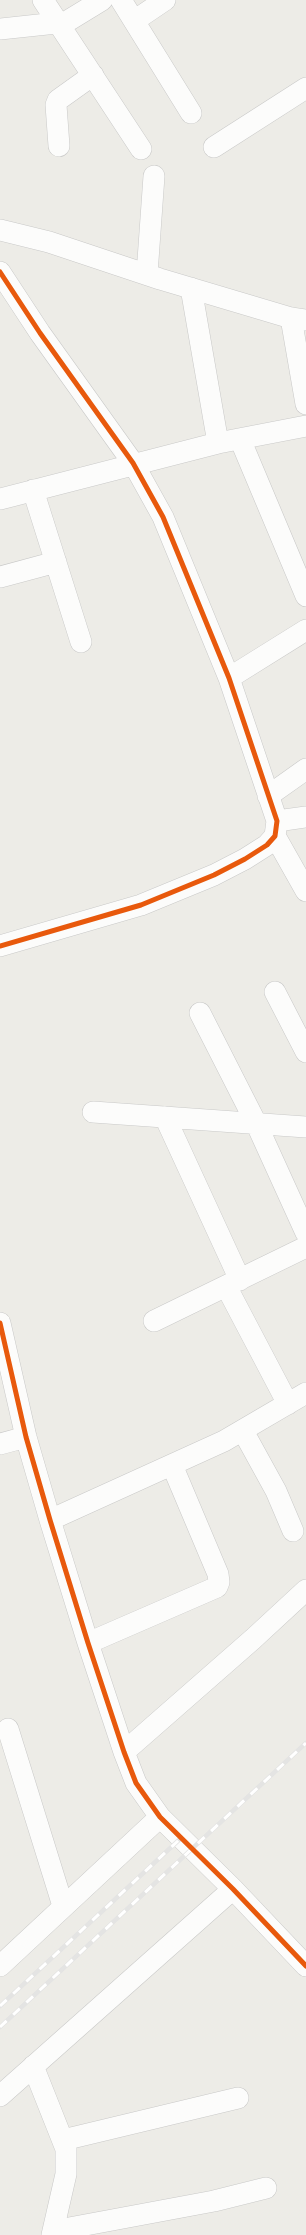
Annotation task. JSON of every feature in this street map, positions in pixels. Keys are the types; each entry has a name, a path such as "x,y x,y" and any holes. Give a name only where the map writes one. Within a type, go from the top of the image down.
{"street":[{"path":"43,0 60,23 141,149"},
{"path":"0,29 66,22 102,0"},
{"path":"121,0 191,113"},
{"path":"134,21 165,0"},
{"path":"59,146 56,105 58,100 93,75"},
{"path":"214,148 306,88"},
{"path":"147,274 154,176"},
{"path":"0,230 49,242 191,288 298,319 306,404"},
{"path":"0,272 40,333 133,463 163,517 229,678 268,796 276,828 306,891"},
{"path":"191,288 218,442"},
{"path":"1,494 34,490 218,442 306,426"},
{"path":"240,439 306,596"},
{"path":"34,490 81,642"},
{"path":"0,577 56,562"},
{"path":"229,678 306,630"},
{"path":"268,796 306,769"},
{"path":"0,946 141,905 214,875 245,859 267,845 276,828 306,818"},
{"path":"275,992 306,1052"},
{"path":"200,1013 256,1123 306,1233"},
{"path":"93,1112 306,1127"},
{"path":"165,1117 233,1283 288,1404"},
{"path":"154,1321 306,1247"},
{"path":"0,1323 4,1358 50,1520 88,1644 124,1752 136,1783 160,1817 233,1889 306,1966"},
{"path":"50,1520 243,1431 306,1393"},
{"path":"243,1431 276,1491 293,1531"},
{"path":"0,1444 26,1437"},
{"path":"88,1644 217,1587 219,1582 218,1574 172,1465"},
{"path":"124,1752 306,1590"},
{"path":"8,1729 63,1906"},
{"path":"0,1966 160,1817"},
{"path":"0,2096 233,1889"},
{"path":"33,2066 63,2140 67,2158 66,2174 53,2233 214,2201 266,2188"},
{"path":"63,2140 238,2098"}],"railway":[{"path":"0,2027 306,1743"},
{"path":"0,2006 180,1839"}],"cycle path":[{"path":"0,272 40,333 133,463 163,517 229,678 277,821 275,836 267,845 245,859 214,875 141,905 0,946"},
{"path":"0,1323 26,1437 50,1520 88,1643 124,1752 136,1783 160,1817 233,1889 306,1966"}]}
